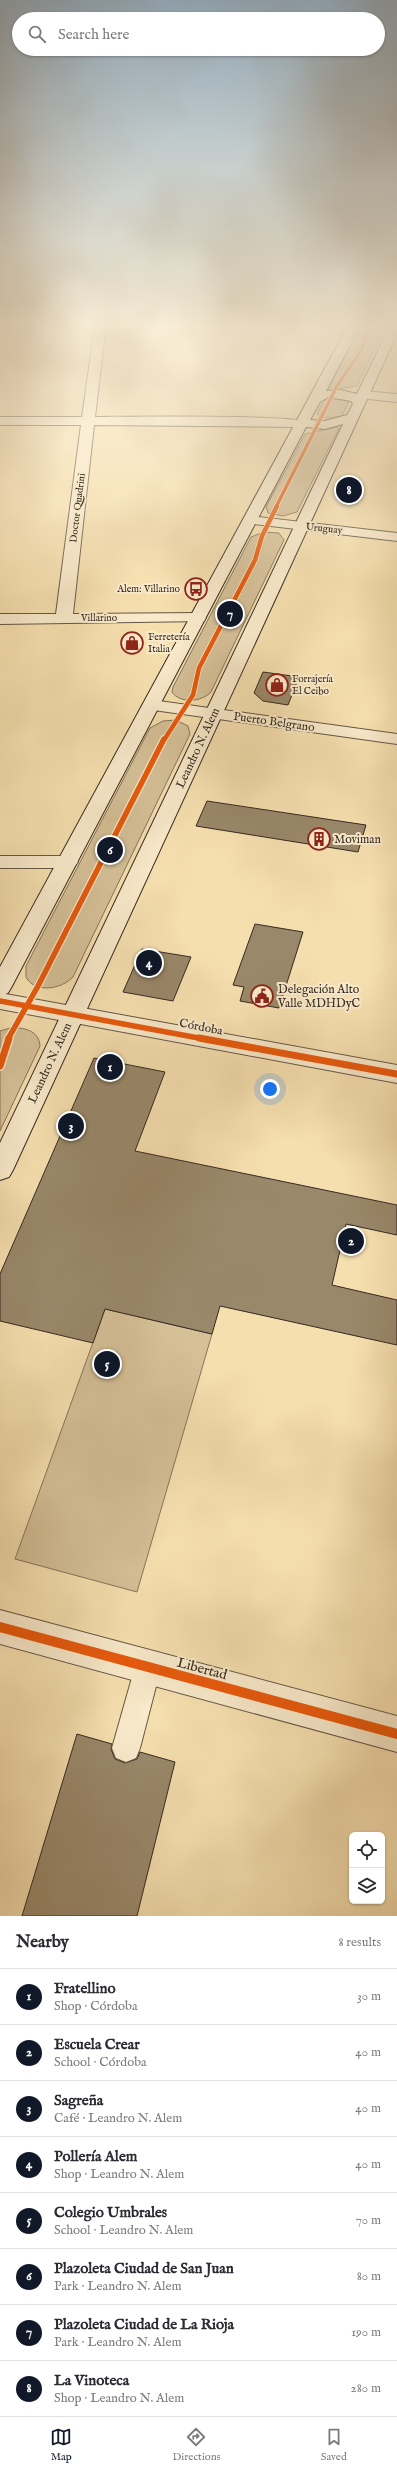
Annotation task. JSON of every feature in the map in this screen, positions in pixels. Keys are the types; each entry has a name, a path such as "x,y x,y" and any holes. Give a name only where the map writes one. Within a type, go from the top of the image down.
{"main road":[{"name":"Doctor Quadrini","path":"64,618 89,415"},
{"path":"0,988 306,415"},
{"path":"0,421 268,421 328,424 342,415"},
{"name":"Leandro N. Alem","path":"0,1170 353,415"},
{"name":"Uruguay","path":"250,520 397,537"},
{"name":"Villarino","path":"0,619 198,618"},
{"name":"Puerto Belgrano","path":"152,705 397,739"},
{"path":"0,862 68,862"},
{"name":"Córdoba","path":"0,1001 397,1074"},
{"name":"Libertad","path":"0,1627 397,1734"}],"lane":[{"path":"126,1748 148,1667"}],"shaded area":[{"path":"320,415 342,415 342,416 326,418"},
{"path":"336,427 339,428 297,512 283,516 268,513 266,507 305,434"},
{"path":"264,532 279,533 284,540 211,692 197,700 185,700 176,696 172,692 173,687 251,537"},
{"path":"176,720 188,726 190,734 73,977 56,987 42,988 36,986 26,977 26,966 150,728 163,721"},
{"path":"10,1028 20,1028 30,1031 37,1036 40,1046 0,1131 0,1031"},
{"path":"105,1309 212,1334 137,1592 15,1559"}],"building":[{"name":"Forrajería El Ceibo","path":"263,672 299,677 288,705 263,701 254,693"},
{"name":"Moviman","path":"207,801 366,825 358,852 196,826"},
{"path":"255,924 303,932 279,1008 240,1001 244,987 233,985"},
{"path":"142,949 191,957 173,1001 123,992"},
{"path":"94,1058 165,1072 135,1151 397,1205 397,1235 346,1224 332,1285 397,1300 397,1345 220,1306 212,1334 105,1309 93,1343 0,1321 0,1274"},
{"path":"77,1734 112,1744 111,1749 115,1759 125,1763 137,1759 140,1752 175,1762 137,1916 22,1916"}],"cycle path":[{"path":"0,1066 9,1036 38,986 169,729 193,695 199,668 255,560 262,536 322,415"},
{"path":"0,1001 397,1074"},
{"path":"0,1627 397,1734"}],"place":[{"name":"La Vinoteca","path":"349,490"},
{"name":"Alem: Villarino","path":"196,589"},
{"name":"Plazoleta Ciudad de La Rioja","path":"230,614"},
{"name":"Ferretería Italia","path":"132,643"},
{"name":"Forrajería El Ceibo","path":"277,685"},
{"name":"Moviman","path":"319,839"},
{"name":"Plazoleta Ciudad de San Juan","path":"110,850"},
{"name":"Pollería Alem","path":"149,963"},
{"name":"Delegación Alto Valle MDHDyC","path":"262,996"},
{"name":"Fratellino","path":"110,1067"},
{"name":"Sagreña","path":"71,1126"},
{"name":"Escuela Crear","path":"351,1241"},
{"name":"Colegio Umbrales","path":"107,1364"}]}
